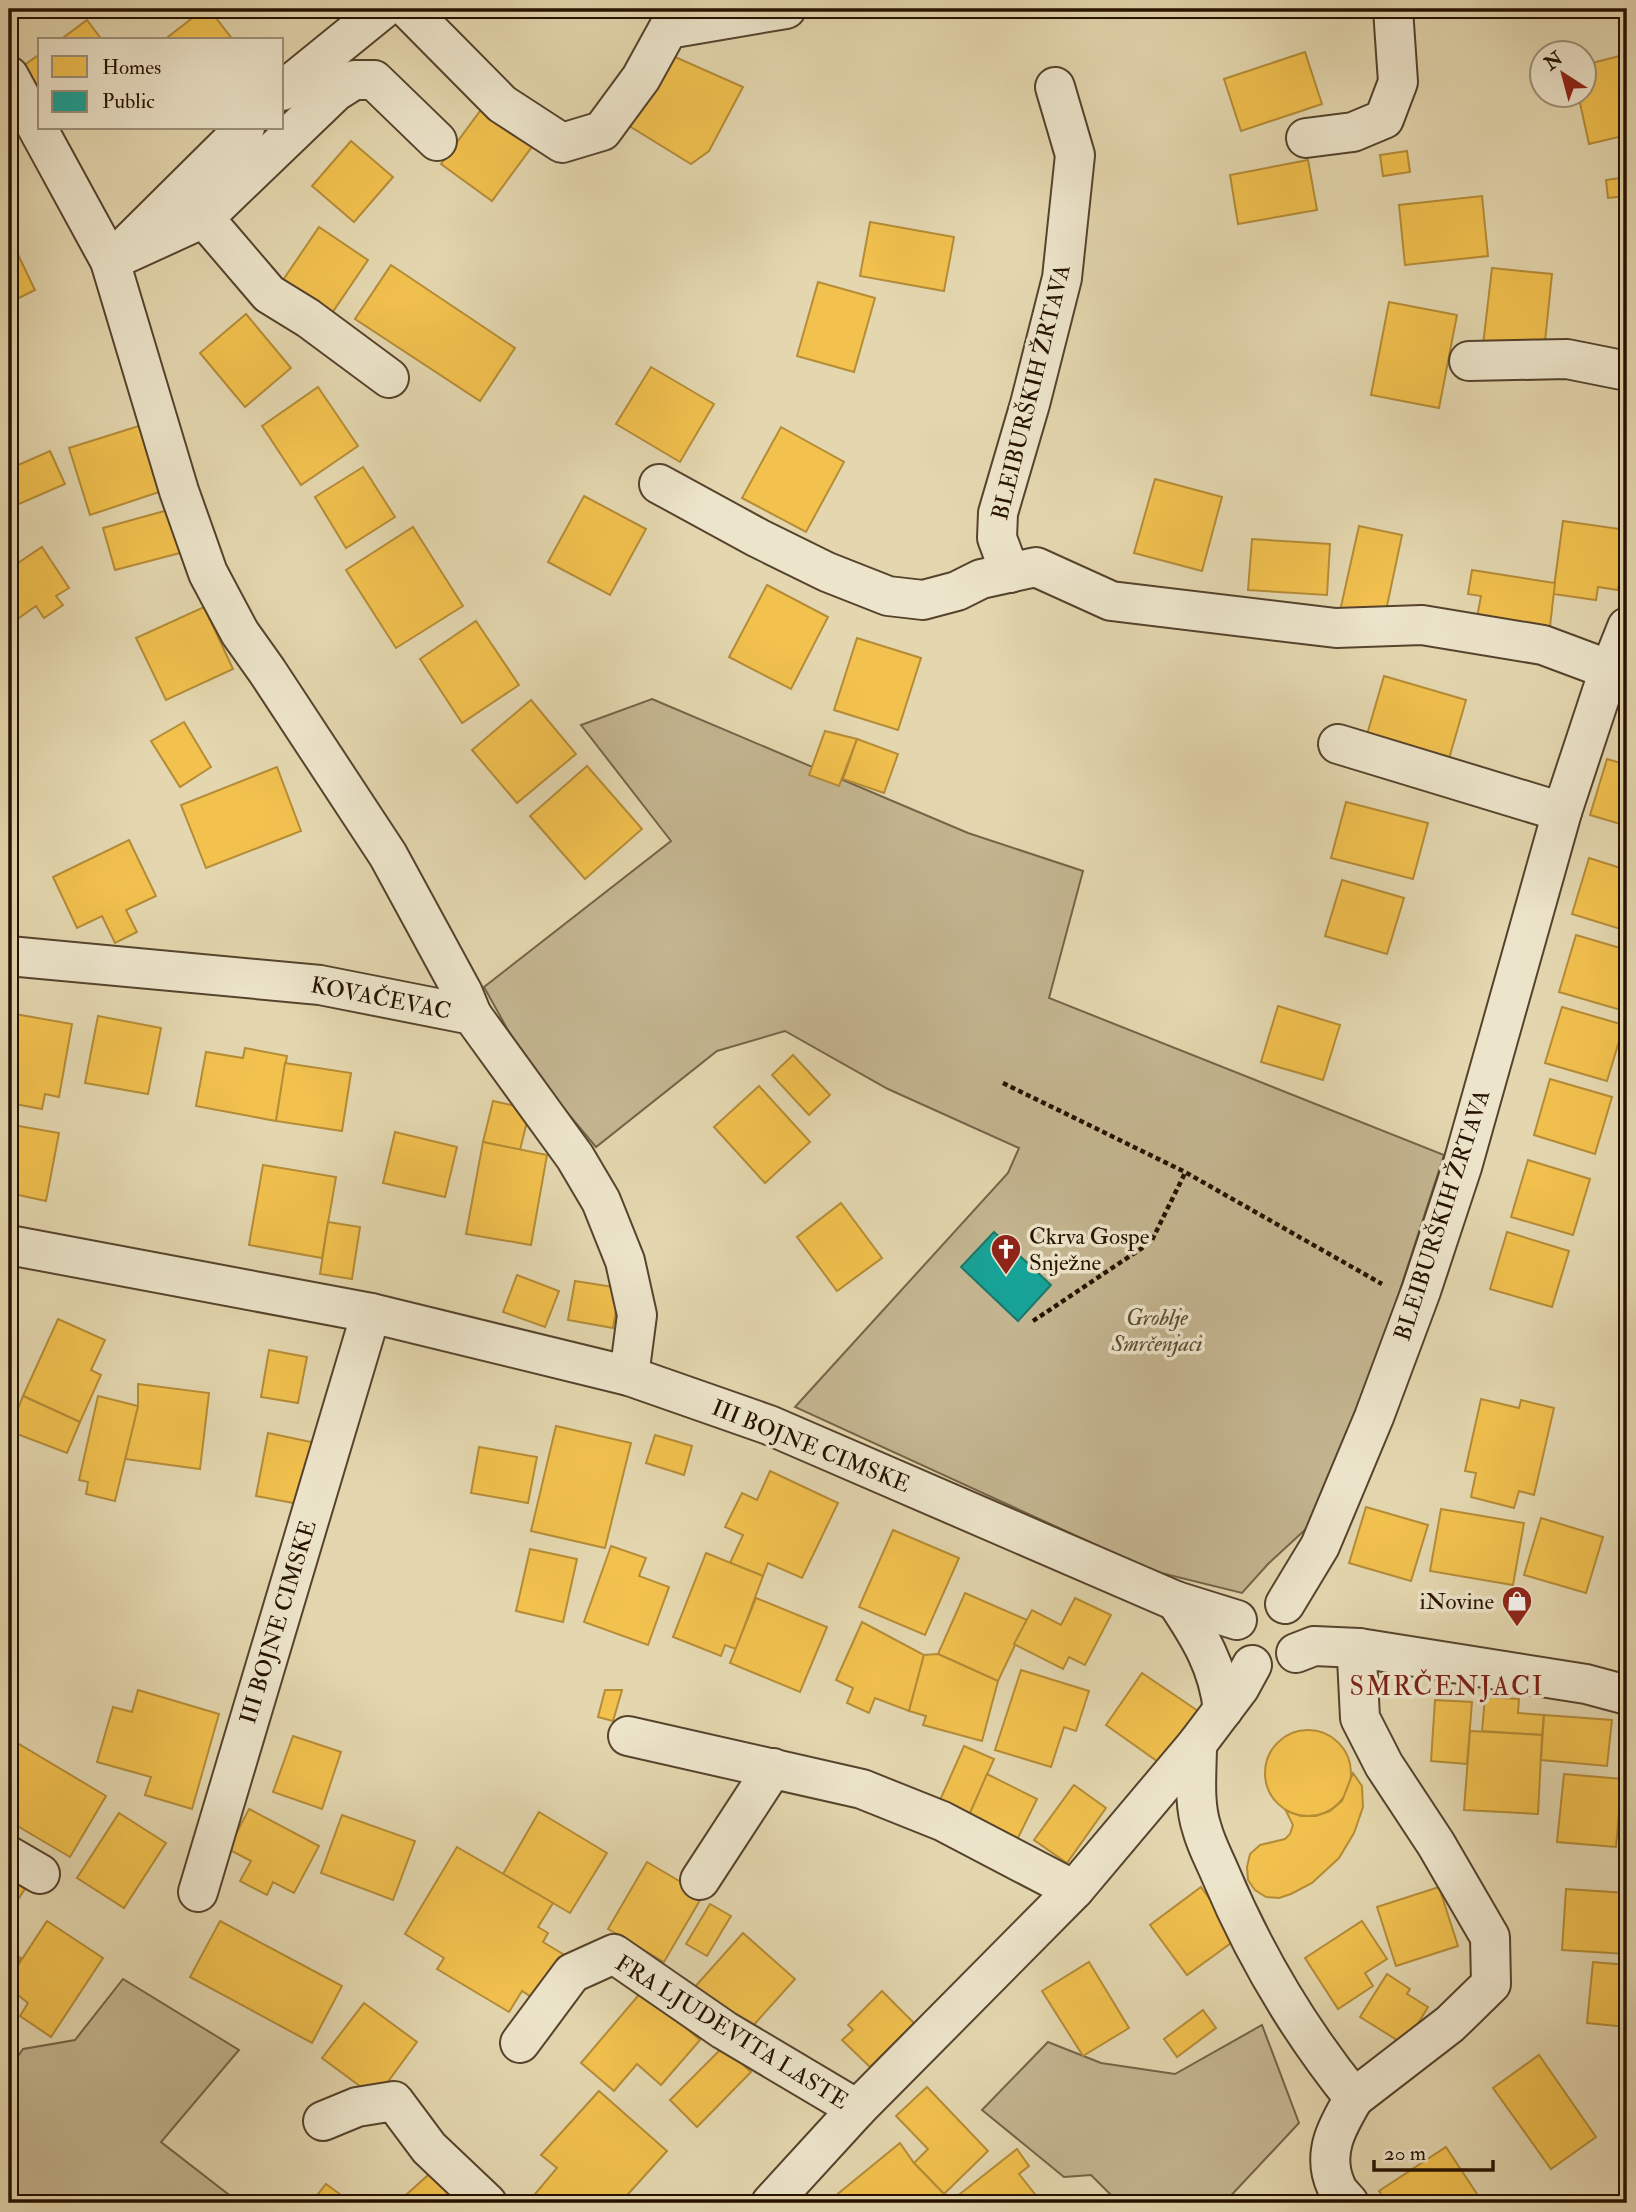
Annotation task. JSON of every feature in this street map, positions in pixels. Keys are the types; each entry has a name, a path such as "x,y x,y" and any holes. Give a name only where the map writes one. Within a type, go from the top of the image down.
{"street":[{"path":"284,90 383,9"},
{"path":"408,9 502,104 562,143 602,131 641,78 668,29 786,9"},
{"path":"1306,138 1353,132 1384,119 1398,82 1393,9"},
{"path":"9,76 38,129"},
{"path":"110,261 204,218 335,92 354,80 374,80 437,141"},
{"name":"BLEIBURŠKIH ŽRTAVA","path":"1010,573 997,538 998,513 1030,404 1062,278 1075,155 1055,87"},
{"path":"38,130 110,261 179,491 208,573 240,633 388,855 463,993 472,1015"},
{"path":"110,261 244,130"},
{"path":"204,218 269,294 308,318 389,379"},
{"path":"1469,361 1567,359 1627,371"},
{"path":"659,484 827,572 888,596 923,600 957,591 981,579 1036,567 1111,601 1336,628 1422,625 1543,645 1610,670"},
{"name":"BLEIBURŠKIH ŽRTAVA","path":"1293,1625 1320,1546 1374,1418 1462,1167 1562,812 1627,627"},
{"path":"1338,744 1562,812"},
{"name":"KOVAČEVAC","path":"9,956 320,985 472,1015 575,1157 601,1201 625,1261 637,1315 629,1376"},
{"name":"III BOJNE CIMSKE","path":"9,1245 371,1313 629,1376 769,1425 1176,1601 1237,1620"},
{"name":"III BOJNE CIMSKE","path":"198,1892 371,1313"},
{"path":"1293,1625 1281,1666 1261,1668 1252,1665 1237,1650 1234,1629 1243,1610 1264,1600 1275,1601 1293,1625 1314,1646 1359,1648 1586,1684 1627,1695"},
{"path":"1176,1601 1203,1642 1220,1684 1223,1710"},
{"path":"1293,1625 1627,1676"},
{"path":"1349,2203 1336,2186 1329,2156 1336,2128 1354,2098 1450,2024 1491,1984 1490,1937 1436,1844 1384,1765 1360,1718 1357,1658 1359,1648"},
{"name":"FRA LJUDEVITA LASTE","path":"771,2203 857,2109 1074,1890 1181,1788 1197,1744 1240,1687 1252,1665"},
{"path":"628,1736 862,1789 942,1821 1074,1890"},
{"path":"700,1880 773,1768"},
{"path":"1181,1788 1197,1805 1202,1829 1242,1926 1280,1993 1354,2098"},
{"name":"FRA LJUDEVITA LASTE","path":"520,2043 572,1973 614,1954 723,2030 857,2109"},
{"path":"323,2121 357,2107 394,2101 429,2148 487,2203"}],"path":[{"path":"1003,1083 1185,1172 1415,1305"},
{"path":"1033,1321 1151,1242 1185,1172"}],"green space":[{"name":"Groblje Smrčenjaci","path":"652,699 968,833 1083,871 1049,998 1444,1155 1385,1336 1320,1516 1268,1564 1242,1593 1153,1571 795,1407 1008,1173 1019,1148 888,1089 785,1031 717,1051 596,1147 528,1066 484,987 671,841 581,725"},
{"path":"123,1979 239,2050 161,2142 233,2198 229,2203 9,2203 9,2069 23,2049 75,2040"},
{"path":"1262,2025 1299,2123 1224,2203 1119,2203 1091,2175 1064,2177 982,2110 1048,2042 1101,2063 1175,2074"}],"building: Homes":[{"path":"204,9 209,9 231,38 167,38"},
{"path":"1180,9 1261,9 1261,17 1179,13"},
{"path":"87,20 100,38 63,38"},
{"path":"657,49 743,87 709,151 691,164 613,116"},
{"path":"1305,52 1322,104 1241,131 1224,79"},
{"path":"1627,54 1627,135 1589,144 1581,108 1598,108 1598,61"},
{"path":"38,55 38,87 23,66"},
{"path":"483,107 534,144 492,201 441,164"},
{"path":"351,141 393,177 354,222 312,186"},
{"path":"1407,151 1410,172 1383,176 1380,155"},
{"path":"1308,160 1317,210 1238,224 1230,175"},
{"path":"1627,177 1627,196 1608,198 1606,180"},
{"path":"1482,196 1488,256 1405,265 1399,205"},
{"path":"870,222 954,237 944,291 860,276"},
{"path":"319,227 368,260 332,313 283,280"},
{"path":"9,236 35,290 9,303"},
{"path":"391,265 515,348 480,401 355,319"},
{"path":"1492,268 1552,274 1544,351 1483,345"},
{"path":"818,282 875,298 854,372 797,356"},
{"path":"1389,302 1457,315 1439,408 1371,395"},
{"path":"246,314 291,368 245,407 200,353"},
{"path":"651,367 714,404 680,462 616,424"},
{"path":"318,387 358,446 301,485 262,426"},
{"path":"142,425 162,491 90,515 69,448"},
{"path":"781,427 844,462 806,532 742,498"},
{"path":"50,451 65,484 19,504 9,479 9,469"},
{"path":"363,467 395,517 346,548 315,497"},
{"path":"1155,479 1222,497 1202,571 1134,553"},
{"path":"584,496 646,529 610,595 548,562"},
{"path":"168,510 180,553 115,570 103,528"},
{"path":"1563,521 1627,530 1618,590 1598,587 1596,600 1553,594"},
{"path":"1359,526 1402,535 1384,620 1340,611"},
{"path":"413,527 463,606 396,648 346,570"},
{"path":"1252,539 1330,544 1327,595 1248,590"},
{"path":"42,547 69,588 56,596 63,605 44,618 36,606 9,625 9,569"},
{"path":"1472,570 1555,583 1549,635 1476,623 1481,596 1468,594"},
{"path":"767,585 828,617 791,689 729,657"},
{"path":"204,607 233,669 166,700 136,638"},
{"path":"476,621 519,685 462,723 420,659"},
{"path":"857,638 921,658 898,730 834,710"},
{"path":"1384,676 1466,700 1446,769 1364,745"},
{"path":"531,700 576,754 517,803 472,750"},
{"path":"184,722 211,767 180,787 151,741"},
{"path":"825,731 857,739 839,786 809,775"},
{"path":"857,739 898,754 884,793 843,779"},
{"path":"1607,759 1627,765 1627,826 1590,815"},
{"path":"587,766 642,829 585,879 530,816"},
{"path":"277,767 301,831 206,868 181,805"},
{"path":"1346,802 1428,823 1413,879 1331,858"},
{"path":"129,840 156,896 126,910 137,932 115,943 102,916 77,928 53,877"},
{"path":"1589,858 1627,870 1627,931 1572,914"},
{"path":"1342,880 1404,898 1387,954 1325,936"},
{"path":"1576,935 1627,950 1627,989 1621,1010 1559,992"},
{"path":"1278,1006 1340,1025 1323,1080 1261,1062"},
{"path":"1562,1007 1624,1025 1607,1081 1545,1063"},
{"path":"9,1013 72,1024 59,1097 45,1094 42,1109 9,1103"},
{"path":"98,1016 161,1028 148,1094 85,1083"},
{"path":"245,1048 287,1056 276,1121 196,1106 206,1052 243,1058"},
{"path":"793,1055 830,1095 809,1115 772,1075"},
{"path":"285,1063 351,1073 342,1131 276,1121"},
{"path":"1550,1079 1612,1097 1595,1154 1534,1135"},
{"path":"759,1086 810,1142 765,1183 714,1127"},
{"path":"493,1101 530,1109 520,1150 483,1142"},
{"path":"13,1125 59,1133 46,1201 9,1193 9,1150"},
{"path":"395,1132 457,1147 445,1197 383,1183"},
{"path":"483,1142 547,1155 531,1245 466,1234"},
{"path":"1528,1160 1590,1179 1573,1235 1511,1217"},
{"path":"263,1165 336,1177 322,1258 249,1245"},
{"path":"841,1203 882,1258 837,1291 797,1237"},
{"path":"328,1222 360,1227 352,1279 320,1274"},
{"path":"1507,1232 1569,1251 1552,1307 1490,1289"},
{"path":"517,1275 559,1291 545,1327 503,1312"},
{"path":"575,1281 620,1288 613,1328 568,1320"},
{"path":"58,1319 105,1340 91,1370 101,1375 80,1422 23,1396"},
{"path":"269,1350 307,1357 298,1403 261,1397"},
{"path":"138,1384 209,1393 200,1469 125,1459 138,1406"},
{"path":"23,1396 80,1422 67,1453 9,1431"},
{"path":"98,1396 138,1406 115,1501 86,1494 88,1482 79,1480"},
{"path":"1481,1399 1519,1408 1521,1400 1554,1408 1534,1495 1519,1491 1514,1508 1471,1497 1476,1473 1465,1471"},
{"path":"556,1426 631,1443 605,1548 531,1531"},
{"path":"268,1433 316,1443 304,1505 256,1496"},
{"path":"655,1435 692,1446 684,1475 646,1463"},
{"path":"479,1447 537,1457 528,1503 471,1493"},
{"path":"770,1471 838,1503 802,1578 768,1563 763,1576 730,1563 743,1535 725,1527 742,1493 757,1500"},
{"path":"1366,1507 1428,1525 1411,1581 1349,1563"},
{"path":"1441,1509 1524,1523 1513,1585 1430,1571"},
{"path":"1541,1518 1603,1537 1586,1593 1524,1575"},
{"path":"893,1530 959,1558 925,1635 859,1607"},
{"path":"611,1546 646,1558 639,1576 669,1587 648,1645 584,1622"},
{"path":"530,1549 577,1559 563,1622 516,1611"},
{"path":"706,1553 763,1576 736,1649 725,1645 721,1656 673,1637"},
{"path":"965,1593 1027,1620 998,1681 938,1654"},
{"path":"756,1598 827,1627 800,1692 730,1663"},
{"path":"1075,1598 1111,1615 1085,1665 1069,1657 1063,1669 1014,1644 1032,1610 1061,1625"},
{"path":"862,1622 924,1655 909,1711 875,1698 869,1713 847,1703 853,1688 836,1680"},
{"path":"938,1654 998,1681 982,1741 923,1725 926,1716 909,1711 924,1655"},
{"path":"1021,1670 1089,1691 1076,1731 1064,1727 1051,1767 995,1750"},
{"path":"1142,1673 1201,1713 1164,1766 1106,1725"},
{"path":"138,1690 219,1714 192,1809 145,1795 151,1777 97,1762 113,1707 132,1712"},
{"path":"605,1690 622,1690 613,1721 598,1717"},
{"path":"1485,1697 1519,1699 1518,1713 1544,1715 1542,1735 1482,1731"},
{"path":"1435,1700 1472,1702 1467,1764 1431,1761"},
{"path":"1544,1715 1612,1720 1607,1766 1541,1760"},
{"path":"1308,1730 1332,1737 1344,1749 1351,1773 1344,1797 1332,1809 1308,1816 1284,1809 1272,1797 1265,1773 1272,1749 1284,1737"},
{"path":"1470,1731 1542,1735 1538,1814 1464,1810"},
{"path":"293,1736 341,1752 322,1809 273,1792"},
{"path":"9,1738 106,1796 70,1857 9,1821"},
{"path":"964,1746 994,1759 967,1820 937,1807"},
{"path":"1353,1773 1362,1786 1363,1807 1354,1833 1339,1858 1312,1883 1291,1894 1279,1898 1266,1897 1255,1890 1248,1880 1250,1854 1260,1845 1285,1839 1290,1834 1293,1825 1286,1811 1301,1816 1316,1816 1330,1811 1342,1801"},
{"path":"987,1774 1037,1799 1015,1844 967,1820"},
{"path":"1564,1774 1622,1779 1616,1847 1557,1842"},
{"path":"1074,1785 1106,1808 1067,1863 1034,1840"},
{"path":"249,1809 319,1846 294,1893 273,1882 267,1895 240,1881 251,1861 228,1849"},
{"path":"539,1812 607,1853 570,1913 503,1874"},
{"path":"119,1813 166,1843 124,1908 77,1878"},
{"path":"342,1815 415,1841 393,1900 321,1873"},
{"path":"457,1847 553,1903 538,1927 548,1933 543,1942 563,1954 536,2000 522,1991 509,2012 437,1969 444,1958 405,1934"},
{"path":"647,1862 703,1895 664,1962 608,1929"},
{"path":"9,1878 25,1889 13,1907 9,1905"},
{"path":"1201,1887 1238,1938 1187,1975 1150,1925"},
{"path":"1439,1887 1458,1946 1396,1966 1377,1907"},
{"path":"1566,1889 1627,1893 1627,1954 1562,1950"},
{"path":"710,1904 731,1916 707,1956 686,1944"},
{"path":"47,1921 103,1958 51,2037 20,2016 28,2003 9,1988 9,1979"},
{"path":"220,1921 342,1986 312,2043 190,1977"},
{"path":"1362,1921 1387,1959 1365,1973 1373,1986 1338,2009 1305,1958"},
{"path":"743,1933 795,1979 752,2027 743,2019 736,2027 693,1989"},
{"path":"9,1951 21,1958 9,1979"},
{"path":"1089,1962 1129,2028 1083,2056 1042,1991"},
{"path":"1593,1962 1627,1965 1627,2027 1587,2023"},
{"path":"1387,1974 1410,1989 1407,1994 1428,2007 1405,2045 1360,2017"},
{"path":"643,1990 700,2040 661,2085 637,2064 614,2091 581,2063"},
{"path":"882,1991 914,2023 870,2067 842,2040 853,2030 848,2025"},
{"path":"364,2003 417,2042 376,2098 322,2058"},
{"path":"1203,2010 1216,2028 1177,2057 1164,2039"},
{"path":"724,2046 751,2072 697,2127 670,2100"},
{"path":"1539,2055 1596,2137 1551,2169 1493,2088"},
{"path":"927,2087 988,2151 944,2194 914,2163 928,2149 896,2116"},
{"path":"599,2091 667,2151 620,2203 534,2203 530,2200 557,2168 541,2155"},
{"path":"900,2143 914,2163 944,2194 932,2203 829,2201"},
{"path":"1446,2147 1483,2203 1387,2203 1379,2191"},
{"path":"1017,2149 1029,2166 1019,2174 1042,2203 951,2201"},
{"path":"436,2168 469,2203 397,2203"},
{"path":"326,2184 352,2203 311,2203"},
{"path":"1627,2192 1627,2203 1611,2203"}],"building: Public":[{"name":"Ckrva Gospe Snježne","path":"994,1232 1051,1285 1018,1321 961,1267"}],"place":[{"name":"Ckrva Gospe Snježne","path":"1006,1276"},
{"name":"iNovine","path":"1517,1628"}],"district":[{"name":"SMRČENJACI","path":"1447,1687"}]}
